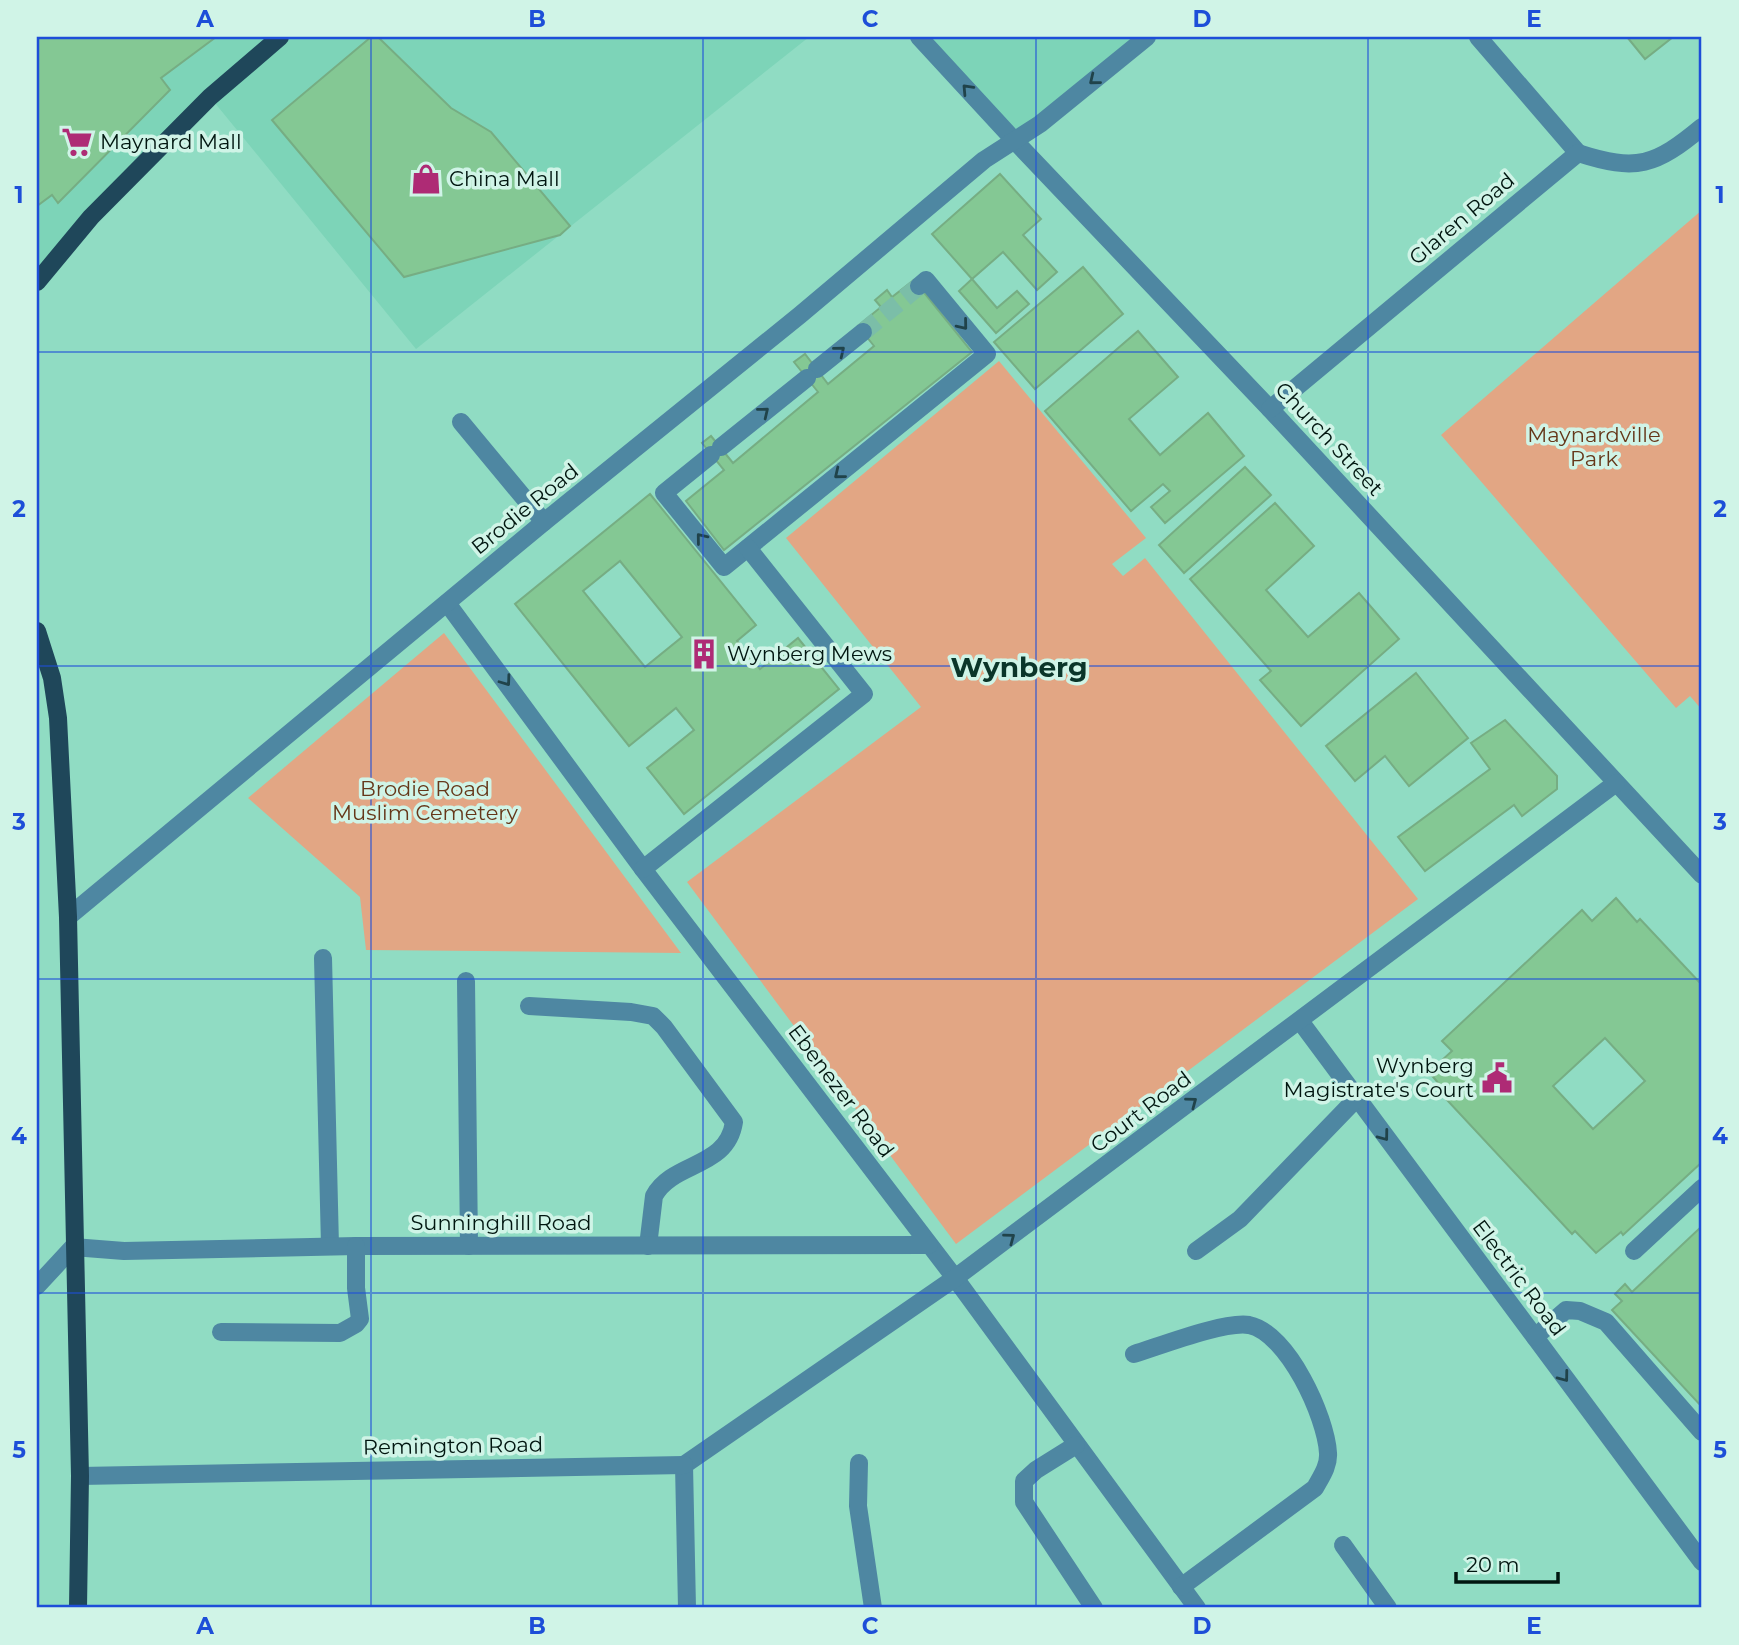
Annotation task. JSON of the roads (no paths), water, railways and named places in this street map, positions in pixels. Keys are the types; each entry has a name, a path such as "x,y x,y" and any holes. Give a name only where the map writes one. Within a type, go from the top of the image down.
{"main road":[{"path":"37,282 91,217 210,97 280,37"},
{"path":"37,631 52,678 58,719 68,917 80,1476 78,1608"}],"street":[{"name":"Church Street","path":"919,37 1270,409 1702,875"},
{"name":"Brodie Road","path":"68,917 800,315 984,160 1040,124 1126,43 1147,37"},
{"path":"1478,37 1578,153 1612,164 1640,163 1668,153 1702,127"},
{"name":"Glaren Road","path":"1270,409 1578,153"},
{"path":"863,332 664,493 724,567 986,354 926,280 919,286"},
{"path":"461,422 544,523"},
{"path":"643,869 864,694 748,548"},
{"name":"Ebenezer Road","path":"447,603 667,901 955,1278 1197,1608"},
{"name":"Court Road","path":"684,1465 955,1278 1616,783"},
{"path":"323,958 330,1247"},
{"path":"466,981 469,1246"},
{"path":"529,1006 632,1012 653,1016 734,1122 732,1137 718,1153 657,1190 648,1246"},
{"name":"Electric Road","path":"1300,1021 1356,1100 1535,1337 1697,1542 1702,1562"},
{"path":"1196,1251 1240,1219 1356,1100"},
{"path":"1634,1251 1702,1188"},
{"name":"Sunninghill Road","path":"73,1247 124,1251 356,1246 929,1245"},
{"path":"221,1332 340,1333 348,1329 360,1319 356,1288 356,1246"},
{"path":"37,1286 73,1247"},
{"path":"1535,1337 1566,1310 1580,1311 1606,1322 1702,1432"},
{"path":"1134,1354 1224,1327 1248,1325 1262,1331 1278,1345 1303,1377 1316,1407 1328,1454 1326,1468 1315,1488 1181,1587"},
{"path":"1076,1445 1024,1481 1024,1502 1094,1608"},
{"path":"859,1463 858,1506 873,1608"},
{"path":"684,1465 687,1608"},
{"name":"Remington Road","path":"80,1476 684,1465"},
{"path":"1343,1545 1388,1608"}],"tunnel":[{"path":"863,332 919,286"}],"place":[{"name":"Maynard Mall","path":"77,142"},
{"name":"China Mall","path":"426,179"},
{"name":"Wynberg Mews","path":"704,654"},
{"name":"Wynberg Magistrate's Court","path":"1497,1078"}],"district":[{"name":"Wynberg","path":"1019,667"}],"park label":[{"name":"Maynardville Park","path":"1594,447"},
{"name":"Brodie Road Muslim Cemetery","path":"425,801"}]}
